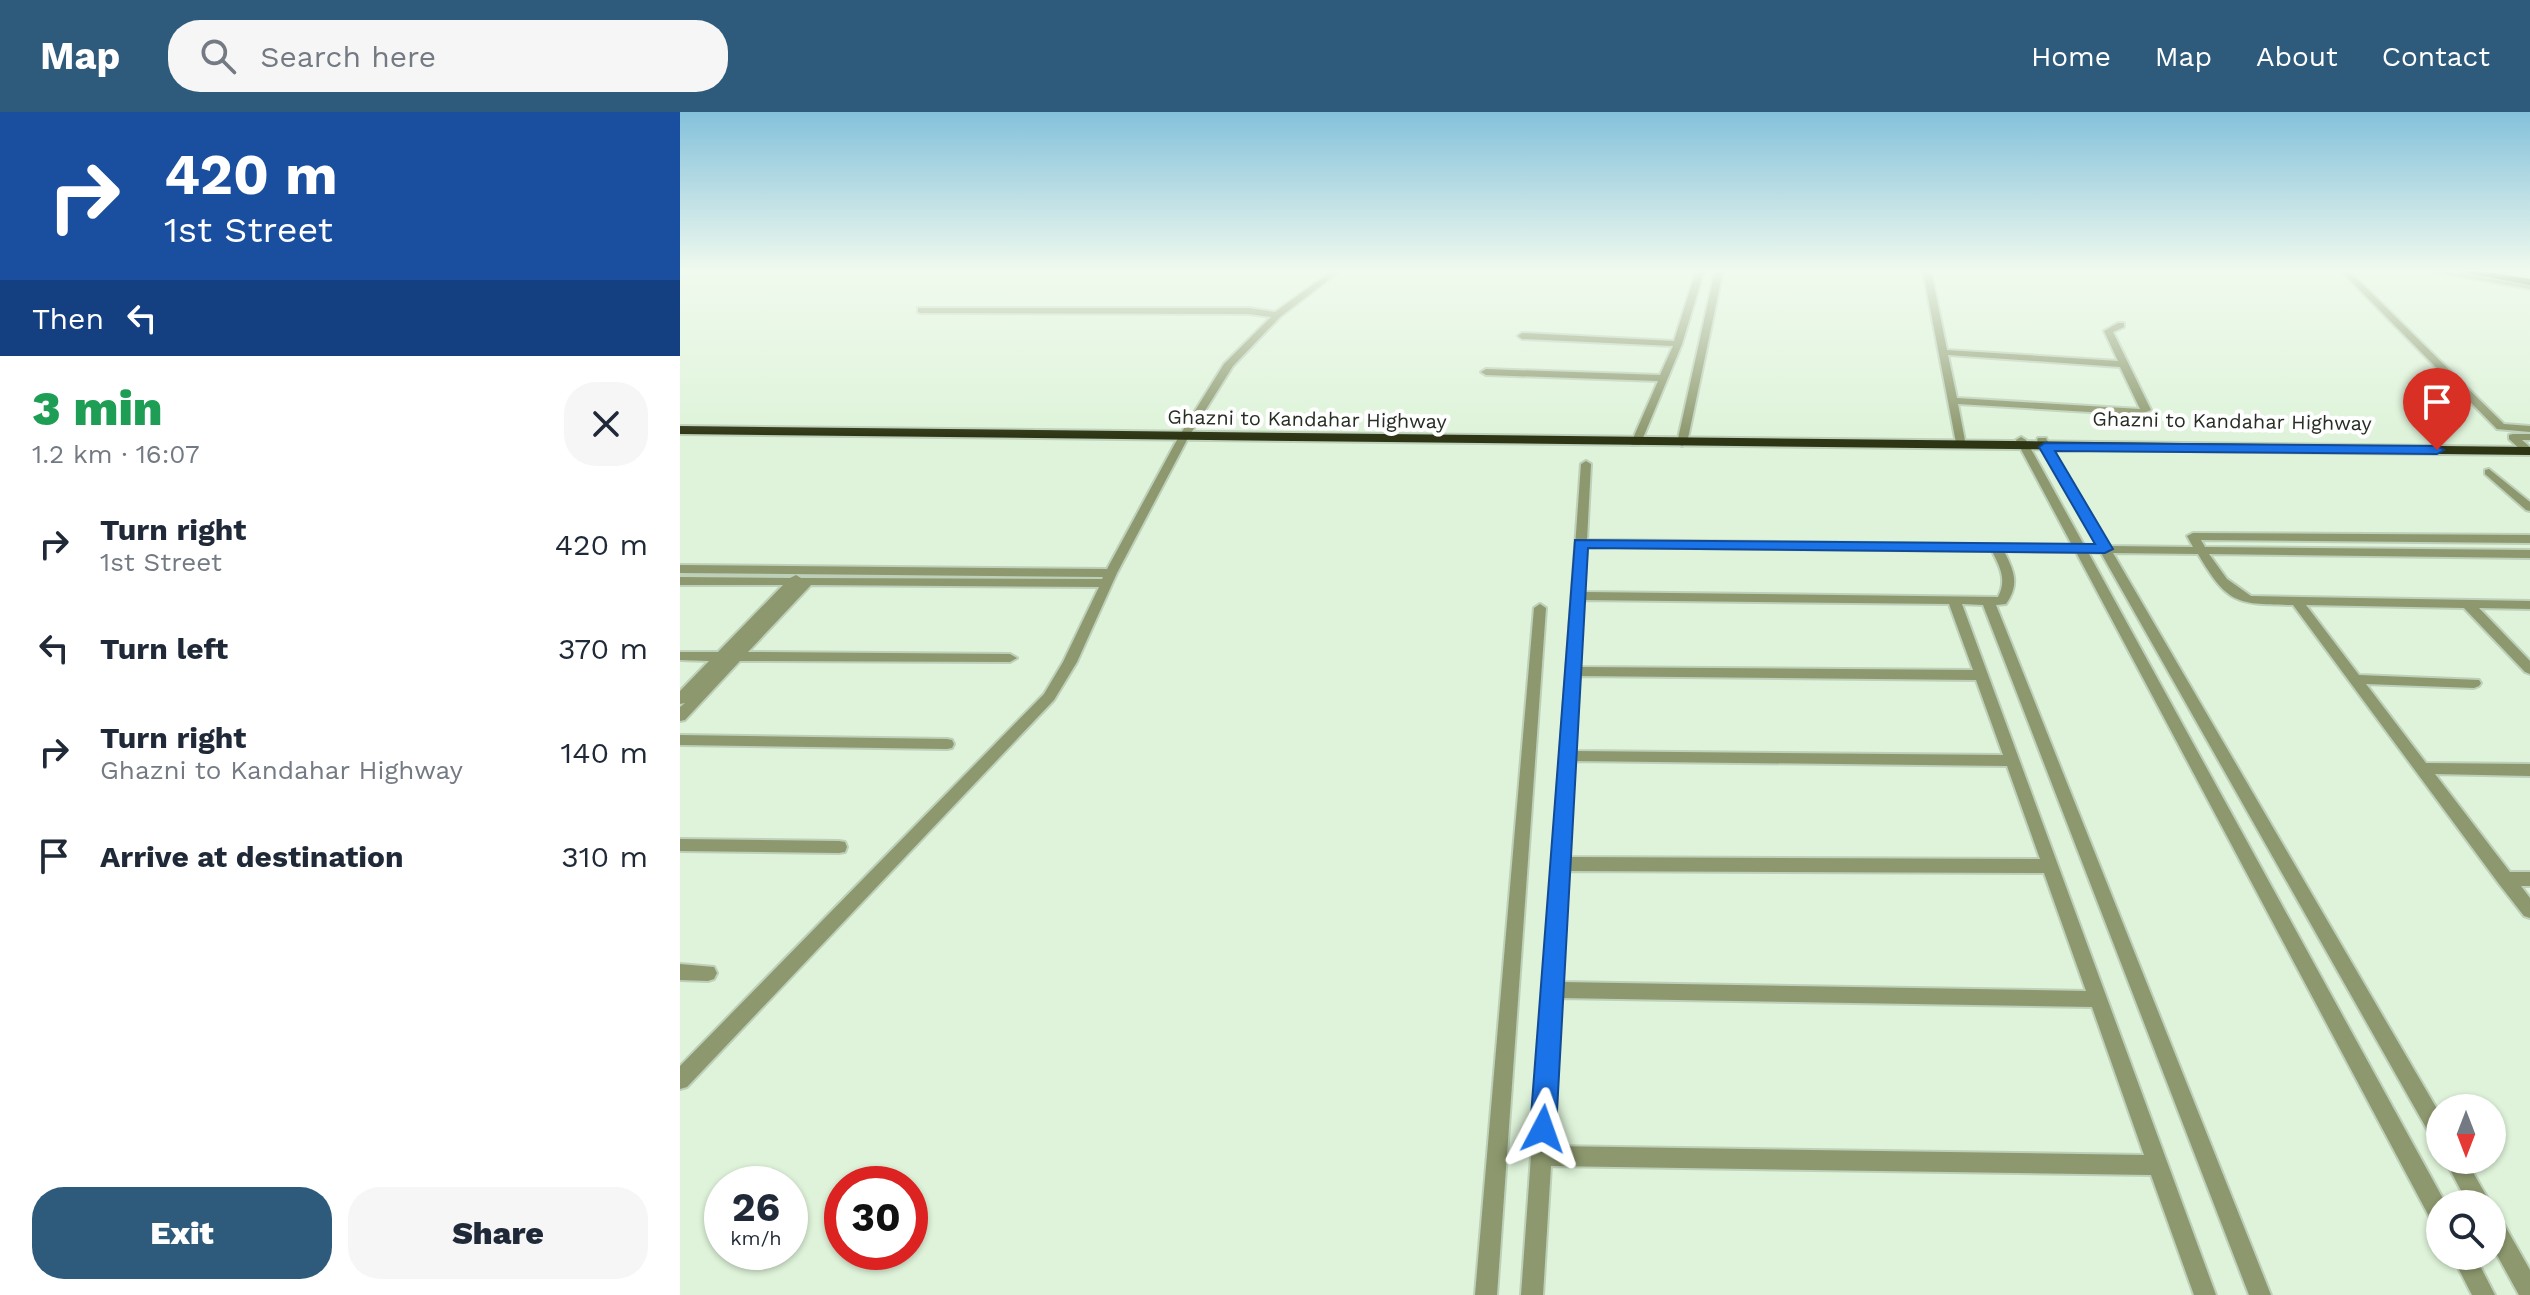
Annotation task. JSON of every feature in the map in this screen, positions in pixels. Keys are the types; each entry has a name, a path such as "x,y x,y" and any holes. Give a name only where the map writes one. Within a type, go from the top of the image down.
{"highway":[{"name":"Ghazni to Kandahar Highway","path":"680,430 1636,443 2528,446"}],"street":[{"path":"680,1080 1049,697 1070,662 1109,578 1183,438 1229,364 1266,326"},
{"path":"1636,443 1683,326"},
{"path":"1682,443 1707,326"},
{"path":"1938,326 1961,443"},
{"path":"1953,401 2146,410 2108,331 2118,326"},
{"path":"2400,326 2501,427 2530,429"},
{"path":"1522,336 1678,344"},
{"path":"1943,352 2124,364"},
{"path":"1486,372 1663,378"},
{"path":"2022,444 2427,1190"},
{"path":"2044,444 2426,1109"},
{"path":"1532,1295 1586,464"},
{"path":"2489,472 2530,508"},
{"path":"2530,539 2193,536 2226,587 2236,596 2261,602 2530,605"},
{"path":"1580,543 2530,554"},
{"path":"1577,596 2002,601 2010,592 2012,581 1996,547"},
{"path":"680,569 805,576"},
{"path":"680,581 805,576 1109,578"},
{"path":"680,716 729,657 805,576"},
{"path":"1954,600 2205,1295"},
{"path":"1988,601 2260,1295"},
{"path":"2298,603 2530,911"},
{"path":"2468,604 2530,669"},
{"path":"1486,1295 1540,608"},
{"path":"680,656 1010,658"},
{"path":"680,699 729,657"},
{"path":"1572,671 1981,675"},
{"path":"2354,679 2474,683"},
{"path":"680,740 947,744"},
{"path":"1567,756 2012,761"},
{"path":"2422,768 2530,770"},
{"path":"680,845 839,847"},
{"path":"1560,864 2050,866"},
{"path":"2505,879 2530,879"},
{"path":"680,972 708,973"},
{"path":"1552,990 2098,999"},
{"path":"1541,1156 2158,1165"},
{"path":"2506,1250 2530,1292"},
{"path":"2471,1270 2484,1295"}],"route":[{"path":"1543,1129 1580,543 2105,549 2045,447 2437,450"}]}
